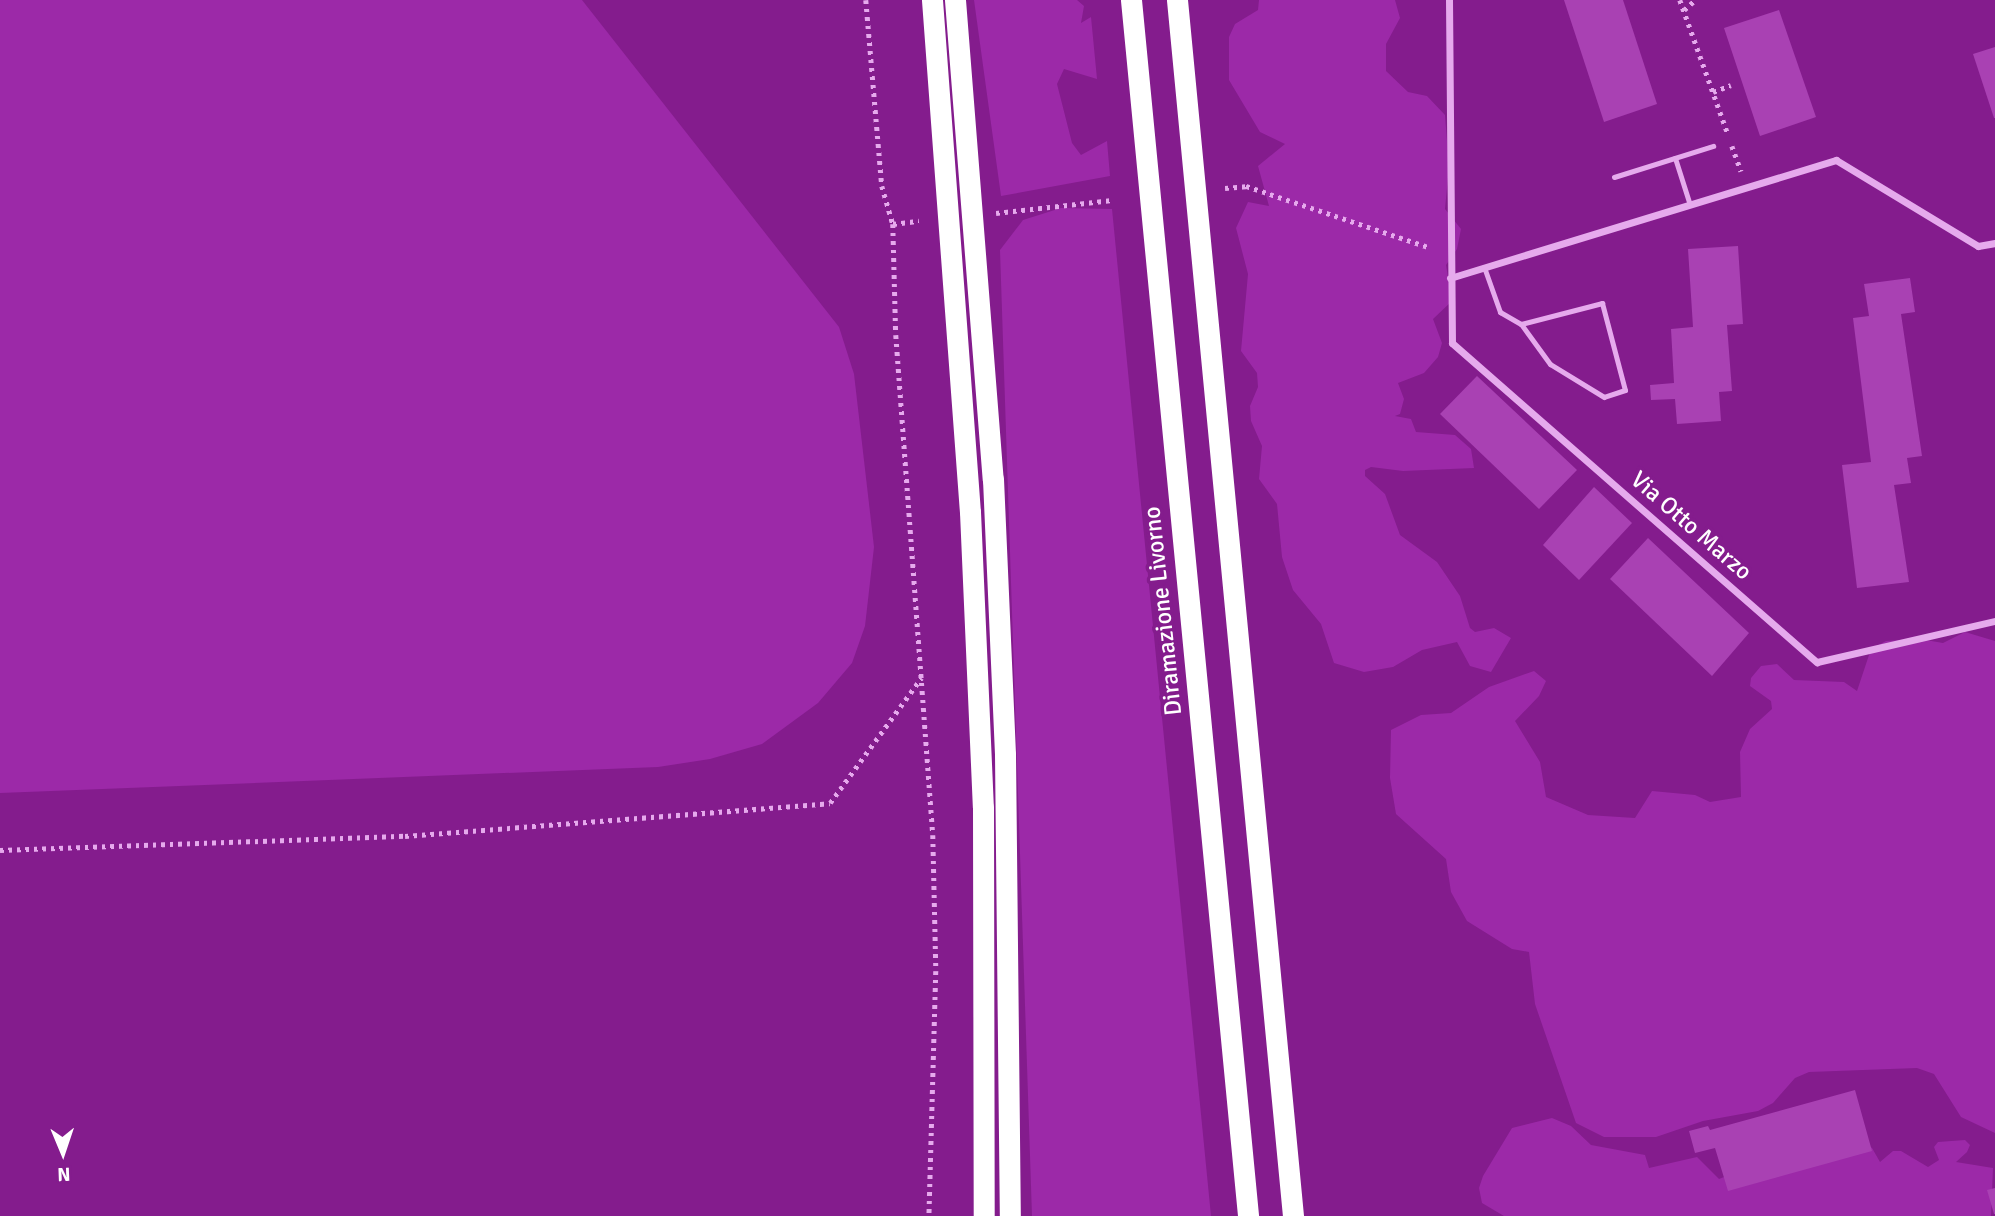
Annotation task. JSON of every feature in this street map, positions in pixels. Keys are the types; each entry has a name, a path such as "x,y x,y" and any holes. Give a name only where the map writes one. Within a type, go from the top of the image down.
{"highway":[{"path":"932,0 970,512 982,794 984,1216"},
{"path":"955,0 993,479 1003,699 1010,1216"},
{"name":"Diramazione Livorno","path":"1130,0 1248,1216"},
{"path":"1177,0 1293,1216"}],"street":[{"name":"Via Otto Marzo","path":"1449,0 1452,343 1817,662 1995,621"},
{"path":"1450,278 1836,160 1978,246 1995,243"}],"lane":[{"path":"1614,177 1713,146"},
{"path":"1675,158 1690,205"},
{"path":"1484,267 1500,312 1521,324 1550,364 1604,397 1625,390 1602,303 1521,324"}],"path":[{"path":"866,0 881,186 893,224 896,335 933,835 936,971 929,1216"},
{"path":"1680,0 1741,171 1730,175"},
{"path":"1684,10 1695,0"},
{"path":"1713,92 1731,85"},
{"path":"1225,188 1246,186 1450,254"},
{"path":"995,213 1112,200"},
{"path":"893,224 919,221"},
{"path":"0,850 405,836 830,803 921,678"}],"shaded area":[{"path":"0,0 582,0 839,327 854,374 874,547 865,626 852,663 818,703 762,744 710,759 658,767 0,793"},
{"path":"974,0 1077,0 1084,6 1081,23 1091,17 1097,79 1064,69 1057,84 1072,143 1081,155 1107,141 1110,176 1001,196"},
{"path":"1259,0 1395,0 1400,18 1386,44 1386,71 1408,92 1427,96 1445,115 1449,167 1445,209 1461,229 1457,249 1446,265 1452,301 1433,319 1442,343 1438,357 1424,373 1398,383 1404,399 1400,414 1395,416 1411,419 1416,432 1455,435 1471,449 1474,468 1403,471 1371,467 1365,470 1365,476 1385,494 1400,535 1437,562 1460,596 1470,628 1475,632 1494,628 1511,638 1491,672 1470,666 1457,642 1422,650 1393,667 1364,672 1334,663 1321,624 1293,590 1282,557 1277,504 1259,479 1262,446 1251,421 1250,406 1258,387 1257,373 1241,351 1248,274 1236,228 1248,202 1269,206 1258,166 1285,144 1260,132 1229,80 1229,37 1235,24 1258,10"},
{"path":"1061,208 1112,209 1211,1216 1032,1216 1000,250 1023,220"},
{"path":"1965,632 1995,641 1995,1133 1961,1117 1934,1074 1917,1068 1809,1072 1795,1078 1773,1103 1758,1111 1703,1121 1656,1137 1604,1137 1576,1123 1535,1004 1529,952 1512,949 1467,921 1451,892 1446,859 1396,814 1390,778 1391,730 1421,715 1451,713 1489,687 1534,671 1546,681 1539,696 1515,721 1540,762 1546,797 1588,815 1635,818 1652,791 1695,795 1710,802 1741,797 1740,752 1750,729 1772,709 1771,701 1750,686 1751,678 1761,666 1777,664 1794,680 1844,682 1857,691 1871,649 1886,641 1920,639 1943,643"},
{"path":"1552,1118 1571,1126 1591,1145 1645,1155 1649,1168 1697,1157 1719,1179 1757,1164 1860,1139 1872,1148 1880,1162 1893,1151 1901,1151 1928,1167 1939,1160 1934,1147 1938,1142 1965,1140 1970,1145 1967,1152 1956,1162 1993,1168 1991,1216 1504,1216 1482,1203 1479,1188 1483,1176 1512,1128"}],"building":[{"path":"1564,0 1623,0 1657,104 1604,122"},
{"path":"1779,10 1816,117 1760,136 1724,28"},
{"path":"1995,47 1995,118 1994,118 1973,54"},
{"path":"1738,246 1743,324 1727,325 1732,391 1719,392 1721,421 1677,424 1675,399 1651,400 1650,385 1674,383 1671,329 1693,327 1688,249"},
{"path":"1910,278 1915,312 1901,314 1922,456 1907,458 1911,483 1894,485 1909,582 1857,588 1842,465 1871,462 1853,318 1869,316 1864,284"},
{"path":"1477,376 1577,470 1539,509 1440,414"},
{"path":"1594,487 1632,523 1579,580 1543,545"},
{"path":"1648,538 1749,633 1712,676 1610,579"},
{"path":"1855,1090 1872,1151 1728,1191 1715,1148 1695,1153 1689,1131 1708,1126 1710,1130"},
{"path":"1995,1188 1995,1214 1994,1214 1987,1190"}]}
